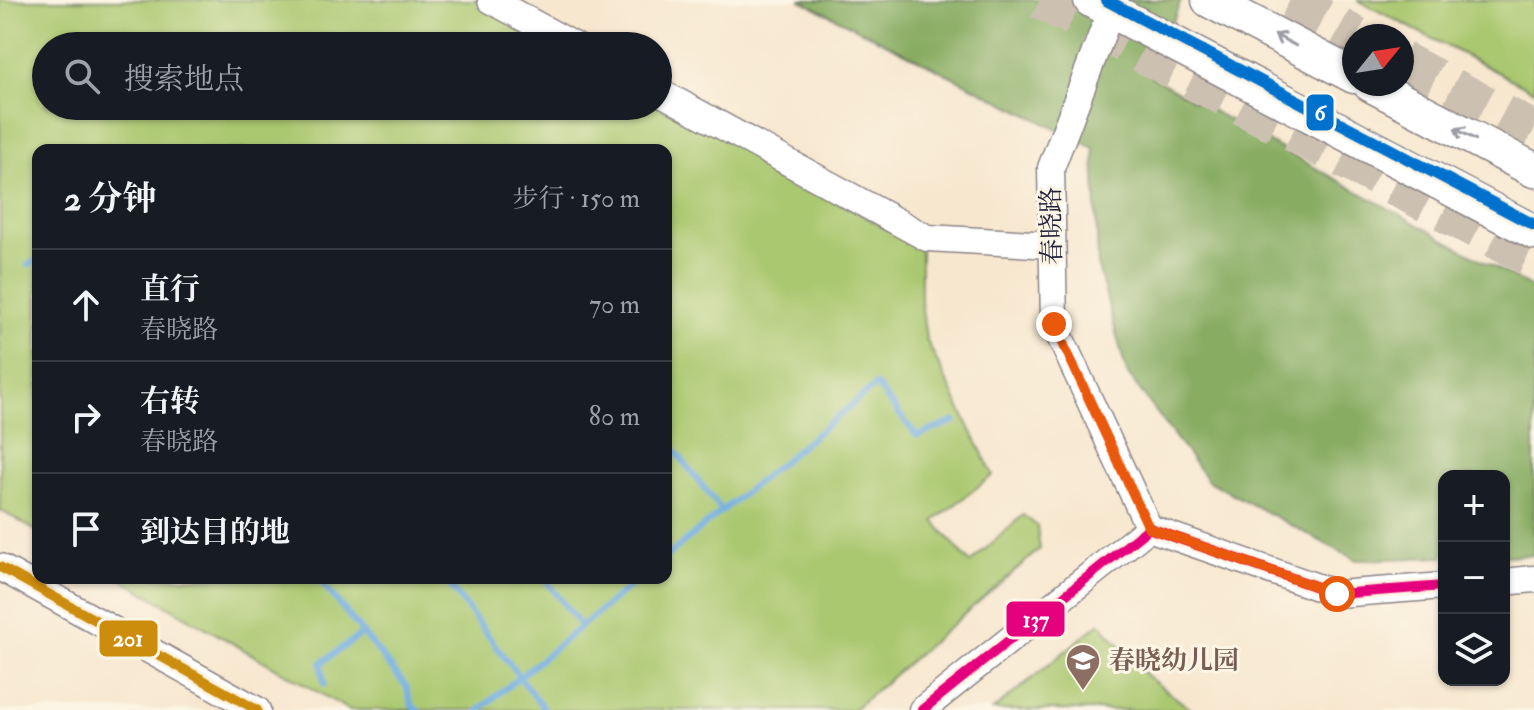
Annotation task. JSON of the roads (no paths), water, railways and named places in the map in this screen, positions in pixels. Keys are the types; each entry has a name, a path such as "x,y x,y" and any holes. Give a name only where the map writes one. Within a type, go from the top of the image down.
{"main road":[{"path":"1209,0 1342,70"},
{"path":"1105,3 1534,232"},
{"path":"1393,96 1534,170"}],"street":[{"path":"491,0 549,32"},
{"name":"春晓路","path":"1105,3 1051,168 1054,324 1149,528"},
{"path":"672,99 927,238 1052,245"},
{"path":"922,710 1149,528 1337,594 1438,586"},
{"path":"0,567 257,710"},
{"path":"1510,581 1534,579"}],"waterway":[{"path":"28,265 32,263"},
{"path":"672,552 876,385 917,436 955,421"},
{"path":"672,447 722,511"},
{"path":"323,584 406,686 412,706 418,710"},
{"path":"449,584 544,709"},
{"path":"549,584 581,626"},
{"path":"479,710 633,584"},
{"path":"324,684 321,663 363,633"}],"tunnel":[{"path":"1040,0 1534,260"},
{"path":"1290,0 1342,28"},
{"path":"1414,66 1534,130"}],"place":[{"name":"春晓幼儿园","path":"1083,692"}]}
